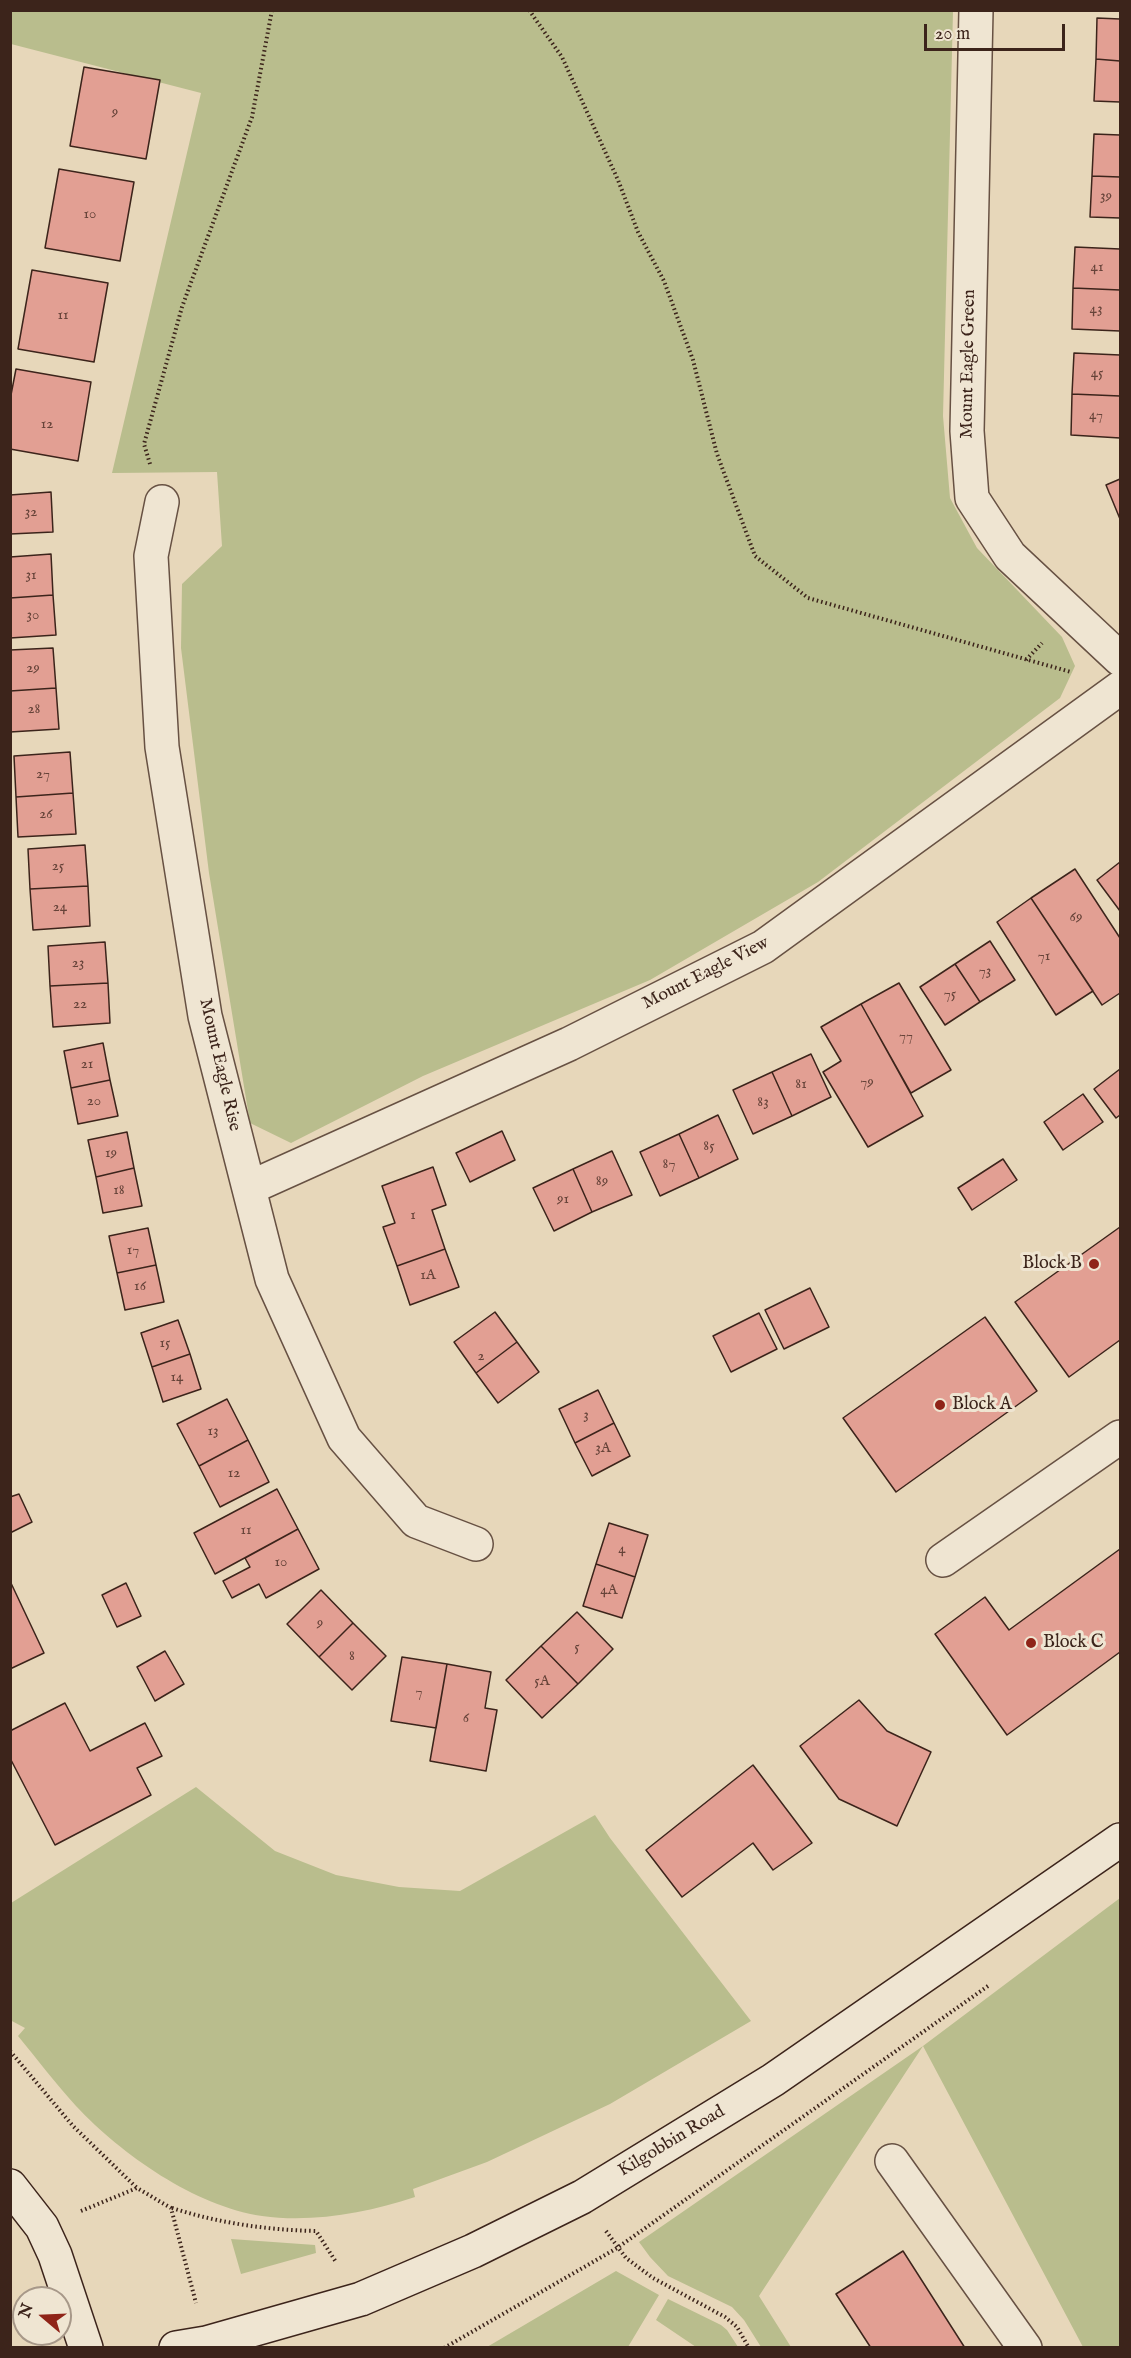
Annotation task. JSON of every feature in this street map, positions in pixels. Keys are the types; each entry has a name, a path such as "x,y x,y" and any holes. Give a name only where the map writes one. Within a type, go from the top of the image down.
{"street":[{"name":"Mount Eagle Green","path":"976,10 967,431 972,498 1010,556 1120,659"},
{"name":"Mount Eagle Rise","path":"162,502 151,556 162,747 205,1016 272,1279 344,1438 416,1521 476,1544"},
{"name":"Mount Eagle View","path":"249,1188 569,1044 764,947 1120,688"},
{"path":"943,1560 1120,1437"},
{"name":"Kilgobbin Road","path":"176,2348 206,2343 361,2299 473,2250 582,2197 773,2080 1120,1840"},
{"path":"892,2161 1025,2348"},
{"path":"10,2186 42,2227 55,2255 86,2348"}],"path":[{"path":"206,10 219,10"},
{"path":"162,502 144,444 183,307 252,117 272,10"},
{"path":"529,10 562,57 618,180 638,232 664,281 693,360 717,454 755,556 808,598 1074,673"},
{"path":"444,2348 617,2248 990,1984"},
{"path":"10,2051 73,2126 137,2188 171,2208 210,2220 283,2230 316,2231"},
{"path":"100,2204 137,2188"},
{"path":"582,2197 626,2259 667,2287 705,2304 725,2317 736,2327 749,2348"},
{"path":"171,2208 191,2285"}],"green space":[{"path":"10,11 953,11 943,416 950,498 977,548 1062,637 1075,666 1060,698 818,882 650,980 423,1076 291,1143 250,1123 209,873 181,648 182,584 222,546 217,472 112,473 201,93 11,44"},
{"path":"196,1787 275,1851 336,1875 399,1887 460,1891 595,1815 610,1838 751,2021 610,2104 487,2162 413,2189 415,2197 359,2212 300,2218 262,2216 211,2201 161,2176 137,2160 94,2124 69,2098 18,2036 25,2028 10,2020 11,1903"},
{"path":"1120,1898 1120,2347 1083,2347 923,2046"},
{"path":"923,2046 759,2296 791,2347 761,2347 744,2320 732,2307 668,2276 639,2242"},
{"path":"231,2239 315,2245 316,2253 241,2274"},
{"path":"616,2271 659,2295 628,2347 487,2347"},
{"path":"668,2299 721,2325 738,2347 696,2347 656,2320"}],"building":[{"path":"1097,18 1120,19 1120,61 1096,59"},
{"path":"1096,59 1120,61 1120,102 1094,101"},
{"path":"84,67 160,80 146,159 70,146"},
{"path":"1094,134 1120,135 1120,177 1092,176"},
{"path":"59,169 134,182 120,261 45,248"},
{"path":"1092,176 1120,177 1120,218 1090,217"},
{"path":"1075,247 1120,249 1120,290 1073,288"},
{"path":"32,270 108,283 94,362 18,349"},
{"path":"1073,288 1120,290 1120,331 1072,329"},
{"path":"1074,353 1120,355 1120,396 1072,394"},
{"path":"16,369 91,382 78,461 10,449 10,400"},
{"path":"1072,394 1120,396 1120,438 1071,435"},
{"path":"1120,479 1120,519 1106,485"},
{"path":"51,492 53,532 10,534 10,495"},
{"path":"51,554 53,595 10,598 10,557"},
{"path":"53,595 56,635 10,638 10,598"},
{"path":"53,648 56,688 10,691 10,650"},
{"path":"56,688 59,729 10,732 10,691"},
{"path":"70,752 73,793 16,797 14,756"},
{"path":"73,793 76,834 18,837 16,797"},
{"path":"85,845 88,886 30,889 28,849"},
{"path":"1120,862 1120,911 1097,880"},
{"path":"1075,869 1120,938 1120,993 1102,1005 1031,898"},
{"path":"88,886 90,926 33,930 30,889"},
{"path":"1031,898 1093,991 1056,1015 997,922"},
{"path":"990,941 1015,980 980,1002 955,964"},
{"path":"105,942 108,983 50,986 48,946"},
{"path":"955,964 980,1002 945,1025 920,987"},
{"path":"108,983 110,1023 53,1027 50,986"},
{"path":"899,983 951,1070 911,1093 861,1004"},
{"path":"861,1004 923,1116 868,1147 823,1072 841,1061 821,1027"},
{"path":"103,1043 110,1080 71,1088 64,1051"},
{"path":"811,1054 831,1097 792,1116 772,1072"},
{"path":"1120,1069 1120,1115 1116,1118 1094,1089"},
{"path":"772,1072 792,1116 753,1134 733,1090"},
{"path":"110,1080 118,1116 78,1124 71,1088"},
{"path":"1083,1094 1103,1122 1063,1150 1044,1122"},
{"path":"718,1115 738,1159 699,1178 679,1134"},
{"path":"502,1131 515,1160 470,1182 456,1153"},
{"path":"127,1132 134,1168 96,1177 88,1140"},
{"path":"679,1134 699,1178 660,1196 640,1152"},
{"path":"612,1151 632,1195 592,1212 573,1169"},
{"path":"1003,1159 1017,1180 972,1210 958,1188"},
{"path":"433,1167 446,1205 432,1210 445,1249 397,1266 383,1227 395,1223 382,1186"},
{"path":"134,1168 142,1206 103,1213 96,1177"},
{"path":"573,1169 592,1212 554,1231 533,1188"},
{"name":"Block B","path":"1120,1227 1120,1340 1069,1377 1015,1302"},
{"path":"148,1228 156,1265 117,1273 109,1236"},
{"path":"445,1249 459,1287 410,1305 397,1266"},
{"path":"156,1265 164,1302 125,1310 117,1273"},
{"path":"810,1288 829,1327 784,1349 765,1310"},
{"path":"495,1312 517,1342 476,1373 454,1342"},
{"path":"759,1313 777,1349 731,1372 713,1336"},
{"name":"Block A","path":"985,1317 1037,1391 896,1492 843,1418"},
{"path":"178,1320 190,1354 152,1367 141,1333"},
{"path":"517,1342 539,1372 498,1403 476,1373"},
{"path":"190,1354 201,1389 163,1402 152,1367"},
{"path":"598,1390 614,1423 575,1443 559,1409"},
{"path":"227,1399 248,1440 199,1466 177,1424"},
{"path":"614,1423 630,1456 592,1476 575,1443"},
{"path":"248,1440 269,1482 220,1507 199,1466"},
{"path":"277,1489 298,1529 215,1574 194,1533"},
{"path":"19,1494 32,1522 10,1533 10,1497"},
{"path":"609,1523 648,1535 635,1577 596,1564"},
{"path":"298,1529 319,1569 266,1598 259,1584 232,1598 223,1581 250,1567 245,1558"},
{"name":"Block C","path":"1120,1549 1120,1652 1007,1735 935,1634 985,1597 1009,1630"},
{"path":"596,1564 635,1577 622,1618 583,1606"},
{"path":"10,1581 44,1653 10,1669"},
{"path":"126,1583 141,1616 117,1627 102,1595"},
{"path":"321,1590 353,1623 319,1657 287,1624"},
{"path":"577,1612 613,1649 578,1684 541,1646"},
{"path":"353,1623 386,1656 352,1690 319,1657"},
{"path":"541,1646 578,1684 542,1718 506,1680"},
{"path":"165,1651 184,1684 155,1701 137,1667"},
{"path":"402,1657 447,1664 436,1728 391,1721"},
{"path":"447,1664 491,1672 485,1708 497,1710 486,1771 430,1761"},
{"path":"859,1700 887,1731 931,1752 897,1826 839,1799 800,1746"},
{"path":"65,1703 90,1751 145,1723 162,1756 137,1768 151,1795 55,1845 10,1758 10,1731"},
{"path":"753,1765 812,1843 773,1870 753,1843 682,1897 646,1850"},
{"path":"903,2251 965,2348 871,2348 836,2294"}],"place":[{"name":"Block B","path":"1094,1264"},
{"name":"Block A","path":"940,1405"},
{"name":"Block C","path":"1031,1643"}]}
